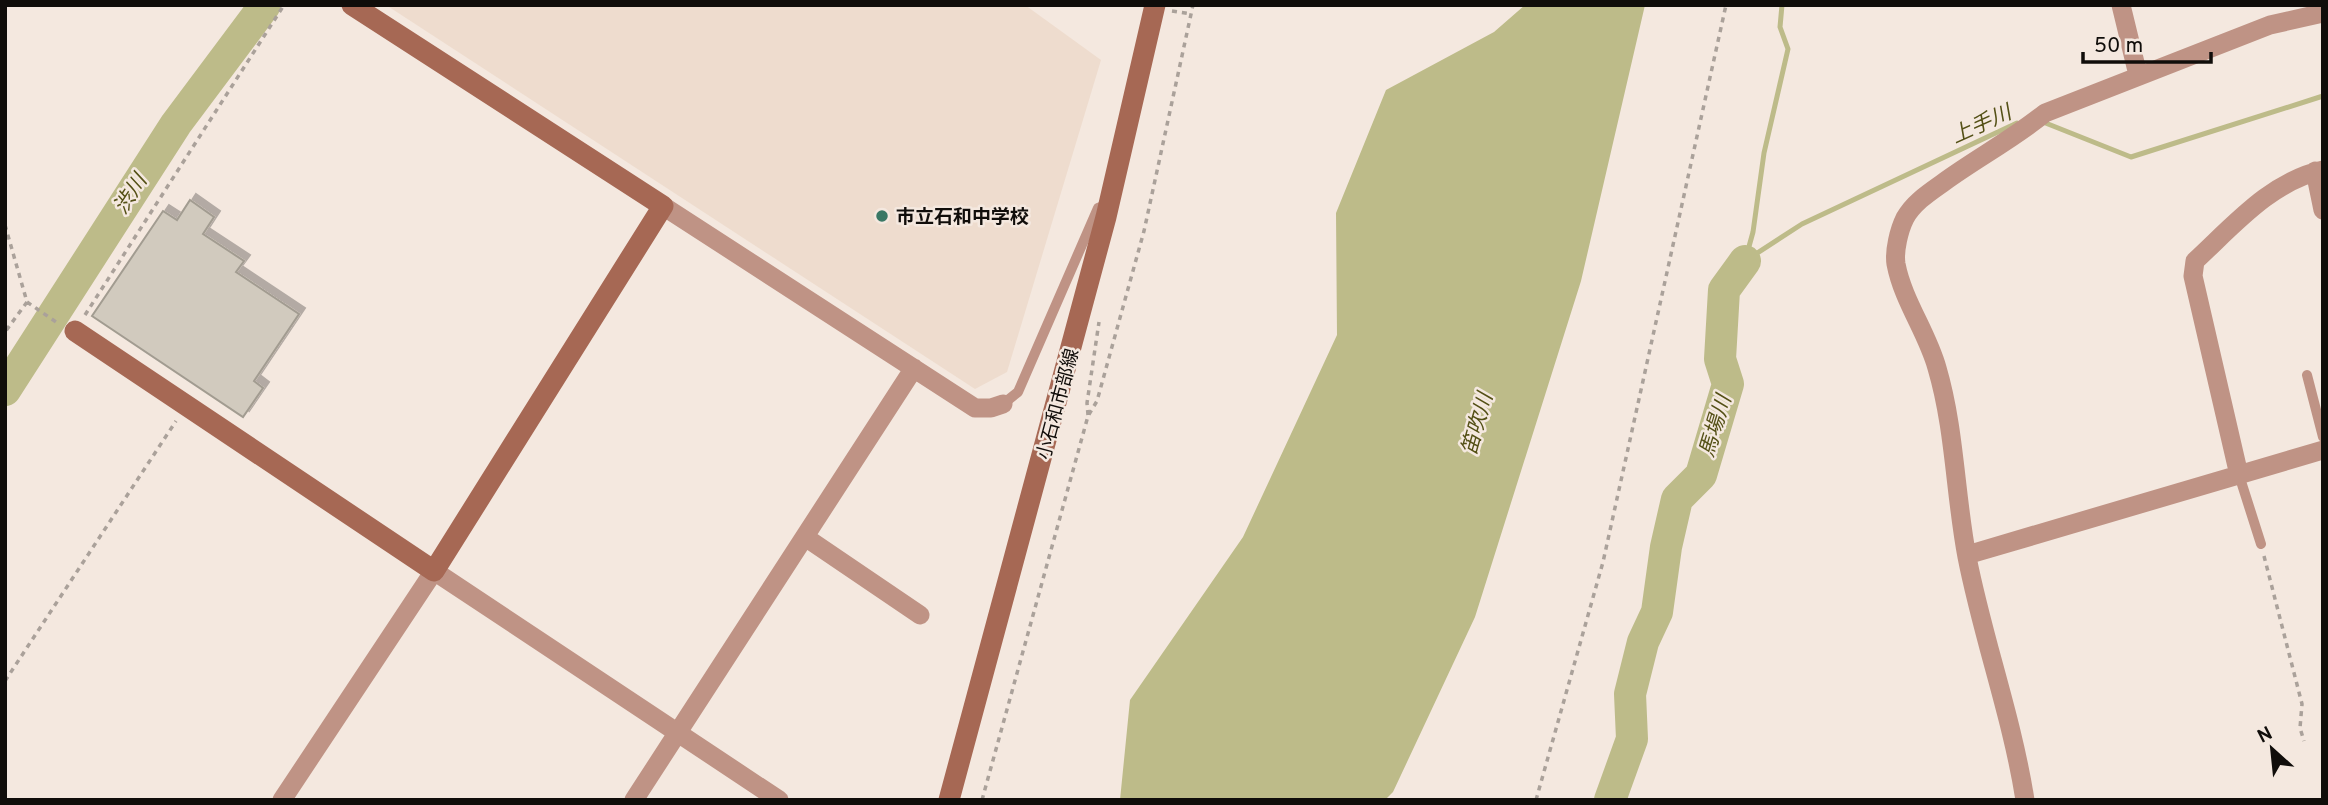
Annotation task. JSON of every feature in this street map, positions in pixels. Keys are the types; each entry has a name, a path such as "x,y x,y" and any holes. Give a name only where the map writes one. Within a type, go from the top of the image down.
{"street":[{"path":"352,5 975,408 991,408 1003,404"},
{"path":"2121,5 2137,75"},
{"name":"小石和市部線","path":"949,800 1161,8"},
{"path":"2025,800 2018,755 1987,643 1967,555 1937,368 1925,331 1901,285 1896,260 1899,237 1906,217 1918,200 2045,113 2270,24 2323,13"},
{"path":"2239,475 2193,276 2195,261 2267,195 2319,170 2323,209"},
{"path":"282,800 435,571 663,205"},
{"path":"66,327 779,800"},
{"path":"634,800 914,368"},
{"path":"1967,555 2323,450"},
{"path":"805,537 920,615"}],"lane":[{"path":"1003,404 1018,392 1098,208 1110,203"},
{"path":"2307,375 2323,437"},
{"path":"2239,475 2261,544"}],"path":[{"path":"5,225 27,302 66,327 284,5"},
{"path":"982,800 1088,416 1097,401 1133,269 1193,5"},
{"path":"1536,800 1603,562 1726,5"},
{"path":"1161,8 1191,14"},
{"path":"5,332 27,302"},
{"path":"5,681 187,405"},
{"path":"2261,544 2302,704 2300,727 2304,741"}],"shaded area":[{"name":"市立石和中学校","path":"386,5 1025,5 1101,60 1007,372 975,389"}],"water":[{"name":"笛吹川","path":"1525,5 1645,5 1581,281 1475,617 1393,792 1385,800 1120,800 1130,700 1243,537 1337,335 1336,213 1386,90 1494,32"}],"building":[{"path":"190,200 214,217 203,234 244,261 236,272 299,314 254,381 263,388 243,417 92,316 163,211 177,220"}],"waterway":[{"name":"渋川","path":"5,390 176,124 265,5"},
{"name":"馬場川","path":"1745,261 1753,232 1764,153 1788,49 1780,27 1782,5"},
{"name":"上手川","path":"2043,122 2131,157 2323,96"},
{"name":"上手川","path":"1745,261 1802,224 2017,123"},
{"name":"馬場川","path":"1610,800 1632,739 1630,694 1643,642 1657,612 1666,547 1677,499 1701,475 1728,384 1720,359 1724,290 1745,261"}],"place":[{"name":"市立石和中学校","path":"882,216"}]}
